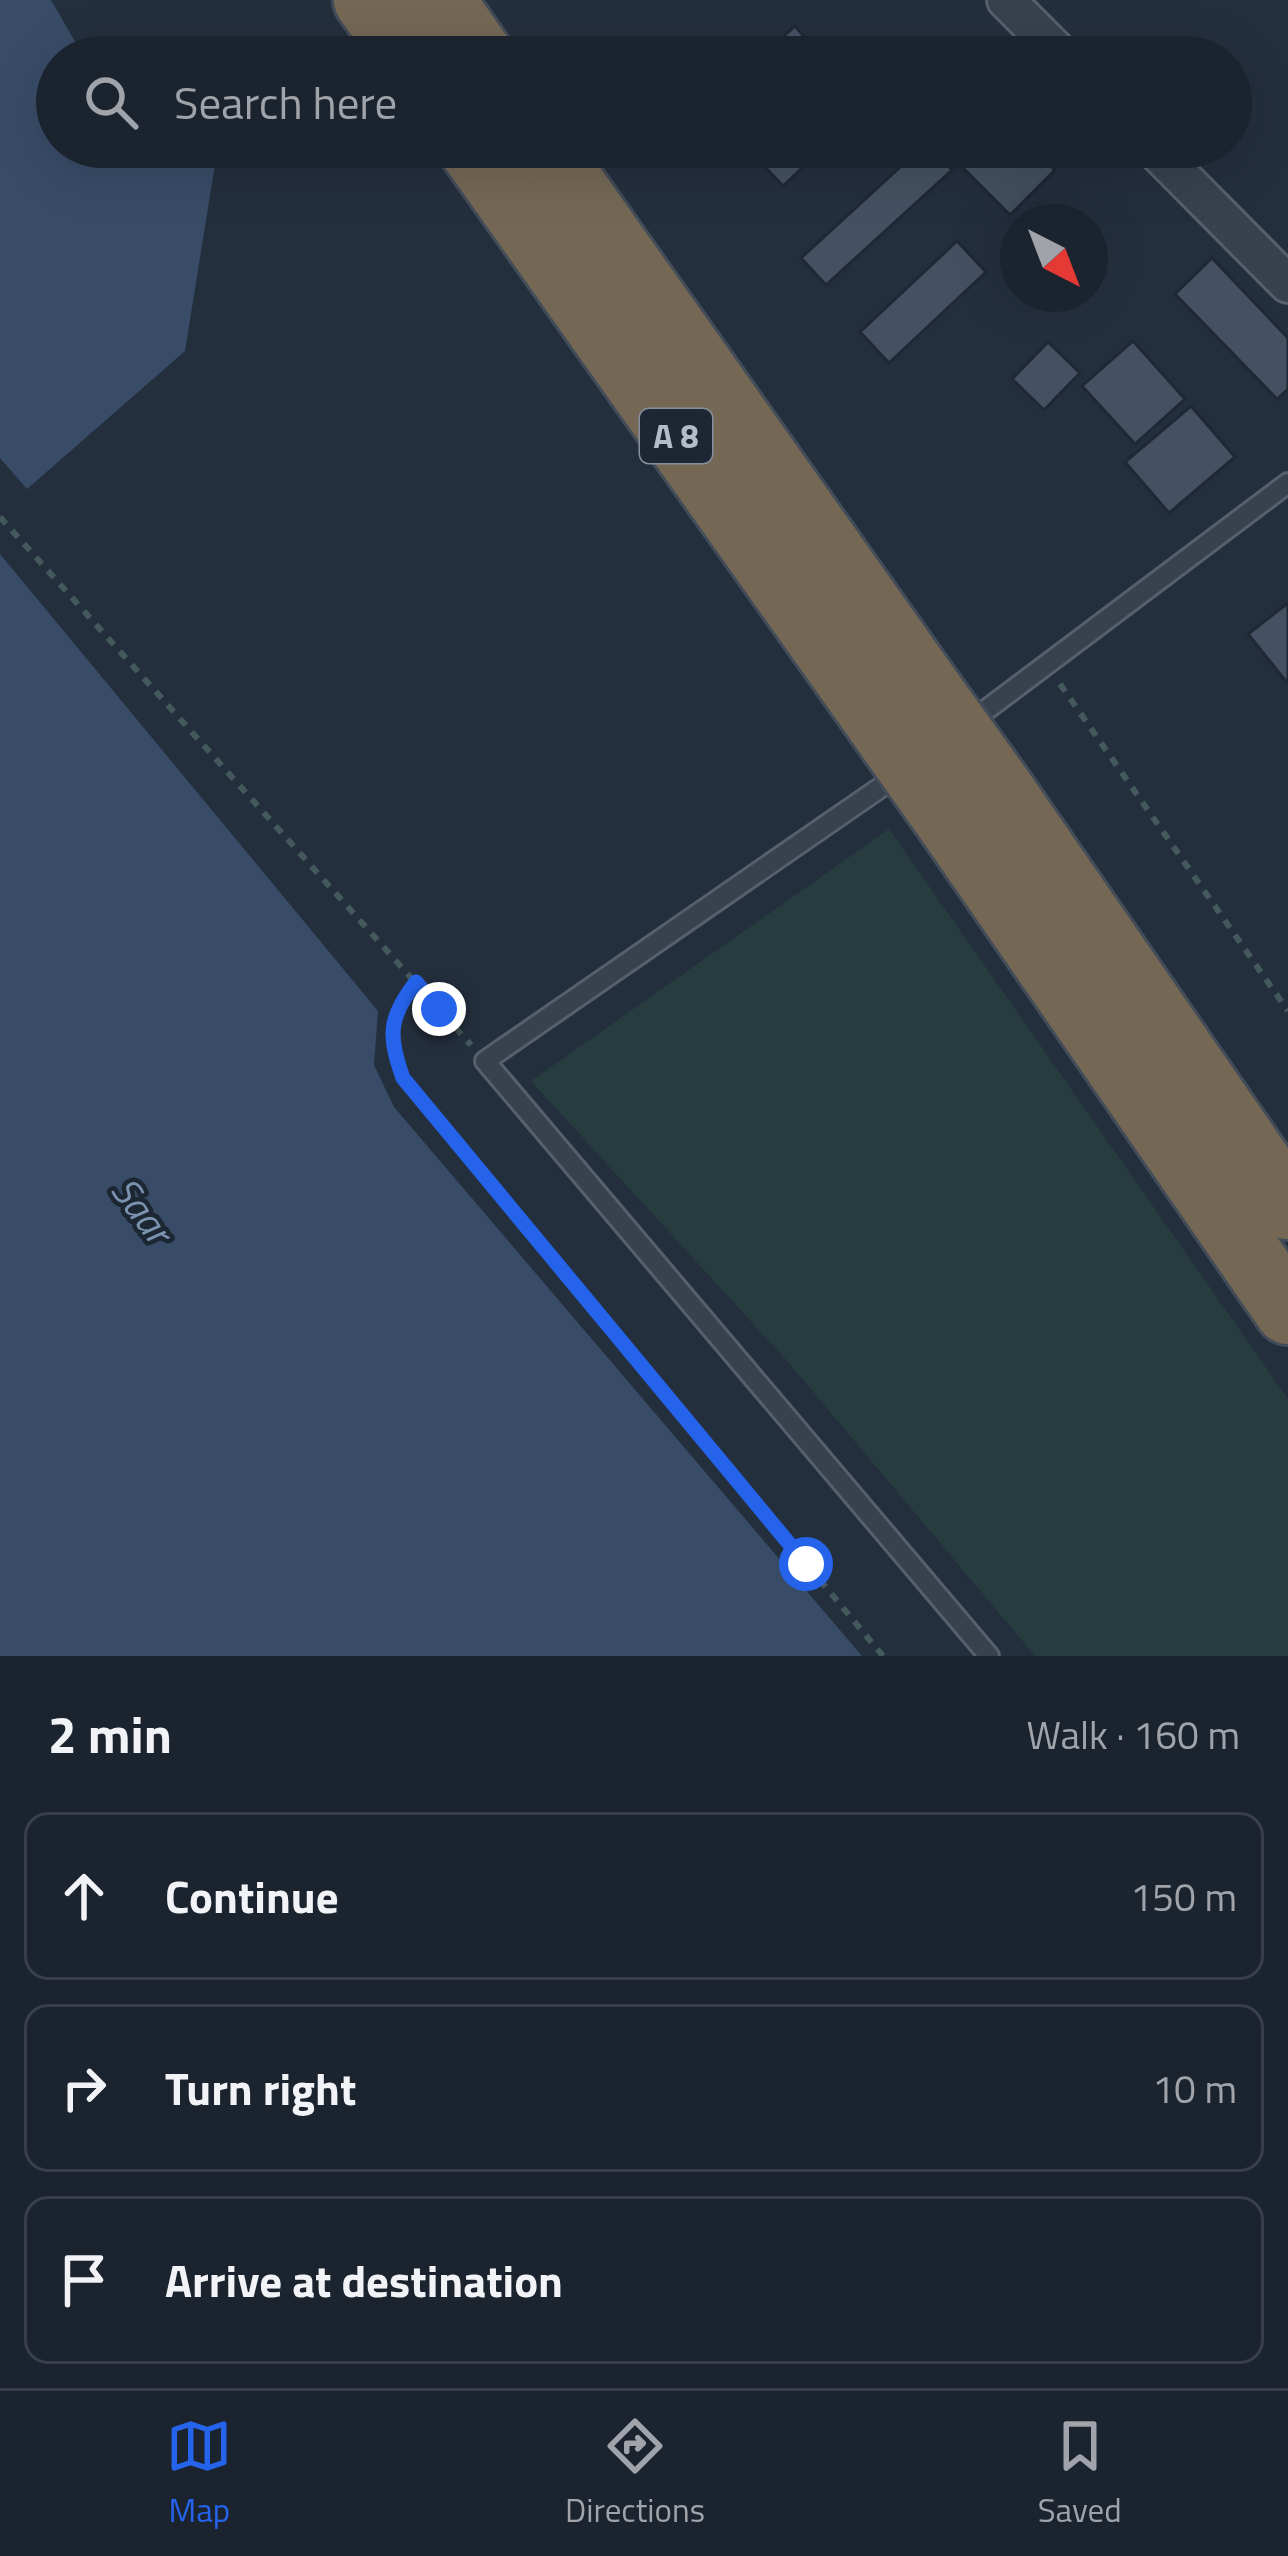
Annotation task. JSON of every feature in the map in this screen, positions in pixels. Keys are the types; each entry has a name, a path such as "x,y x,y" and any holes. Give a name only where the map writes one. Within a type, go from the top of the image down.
{"highway":[{"path":"367,0 392,36"},
{"path":"441,0 466,36"},
{"name":"A 8","path":"487,168 922,725"},
{"name":"A 8","path":"558,168 977,809 1288,1311"},
{"name":"A 8","path":"977,809 1288,1206"}],"street":[{"path":"1006,0 1042,36"},
{"path":"1173,168 1288,284"}],"lane":[{"path":"989,1656 485,1061 854,808 922,725 1047,665 1288,483"}],"path":[{"path":"0,517 485,1061"},
{"path":"1047,665 1288,1010"},
{"path":"416,982 398,1005 391,1029 403,1078 883,1656"}],"green space":[{"path":"889,829 1288,1399 1288,1656 1035,1656 789,1363 531,1081"}],"water":[{"path":"0,0 51,0 72,36 36,36 36,168 214,168 185,351 27,489 0,458"},
{"name":"Saar","path":"0,554 378,1011 374,1065 394,1107 862,1656 0,1656"}],"building":[{"path":"795,26 804,36 784,36"},
{"path":"766,168 802,168 783,186"},
{"path":"899,168 952,170 826,285 801,258"},
{"path":"963,168 1053,168 1021,204 1000,205"},
{"path":"957,241 986,272 889,363 860,332"},
{"path":"1212,258 1288,338 1288,389 1277,399 1175,294"},
{"path":"1133,341 1185,399 1135,444 1082,386"},
{"path":"1048,342 1080,373 1044,410 1012,379"},
{"path":"1191,406 1235,457 1169,513 1125,462"},
{"path":"1288,603 1288,684 1248,634"}],"route":[{"path":"439,1009 416,982 398,1005 391,1029 403,1078 806,1564"}]}
